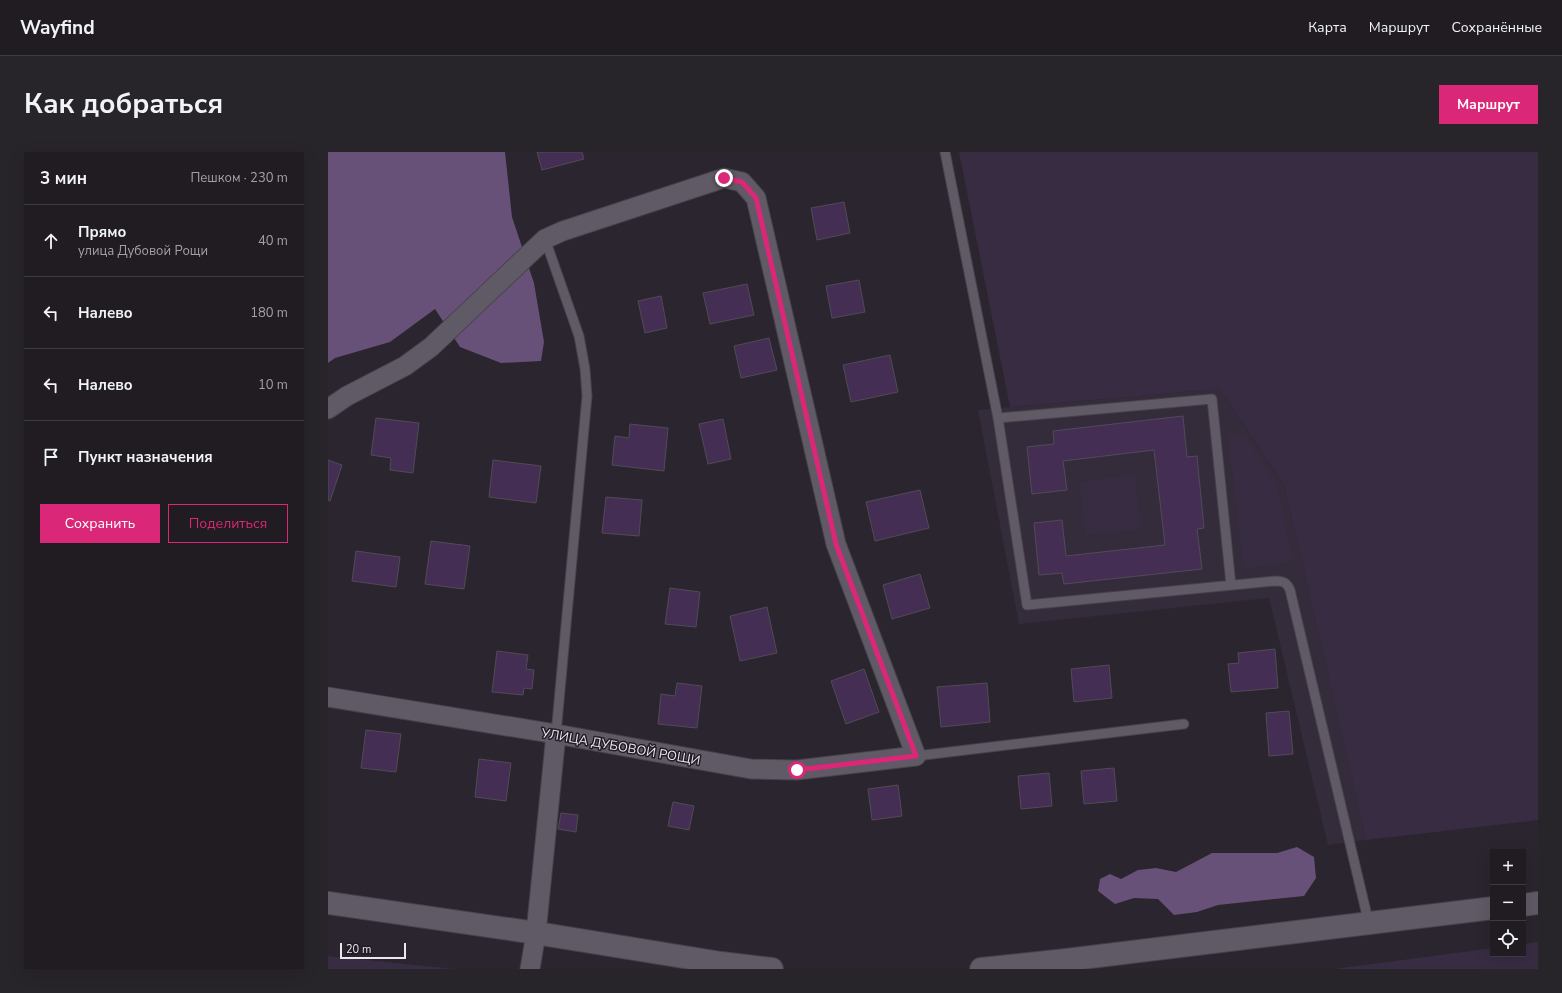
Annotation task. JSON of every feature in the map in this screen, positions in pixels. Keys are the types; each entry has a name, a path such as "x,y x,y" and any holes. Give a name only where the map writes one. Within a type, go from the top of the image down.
{"street":[{"path":"328,409 347,396 405,366 431,347 544,239 563,231 724,178 742,182 756,198 836,544 916,756"},
{"name":"УЛИЦА ДУБОВОЙ РОЩИ","path":"328,697 556,734 751,769 797,770 916,756"},
{"path":"530,969 536,933 556,734"},
{"path":"328,902 536,933 721,963 772,969"},
{"path":"1526,905 1538,903"},
{"path":"981,969 1490,908"}],"lane":[{"path":"945,152 998,418 1027,605 1231,585 1282,581 1287,584 1290,590 1369,924"},
{"path":"544,239 579,336 585,369 587,396 556,734"},
{"path":"998,418 1212,399 1231,585"},
{"path":"916,756 1184,724"}],"shaded area":[{"path":"328,152 505,152 512,217 534,283 544,342 541,361 501,363 460,347 435,309 390,342 335,358 328,363"},
{"path":"959,152 1538,152 1538,820 1366,840 1284,484 1220,389 1010,407"},
{"path":"1220,389 1284,484 1366,840 1328,845 1269,598 1019,624 978,410"},
{"path":"1245,435 1277,485 1293,561 1244,569 1228,437"},
{"path":"1135,475 1141,529 1086,535 1079,482"},
{"path":"1297,847 1314,857 1316,878 1304,896 1218,905 1197,912 1174,915 1158,899 1134,898 1115,904 1098,891 1100,879 1110,874 1121,879 1138,870 1156,868 1176,872 1212,853 1277,853"},
{"path":"1538,942 1538,969 1334,969 1490,948 1490,957 1526,957 1526,944"},
{"path":"328,956 454,969 328,969"}],"building":[{"path":"537,152 582,152 584,159 542,170"},
{"path":"844,202 850,233 817,240 811,208"},
{"path":"859,280 865,312 832,318 826,286"},
{"path":"747,284 754,315 710,324 703,293"},
{"path":"661,296 667,328 645,333 638,301"},
{"path":"769,338 777,370 741,378 734,346"},
{"path":"890,355 898,392 851,402 843,365"},
{"path":"1183,416 1187,457 1197,456 1204,528 1197,529 1202,569 1064,584 1062,573 1039,575 1034,523 1062,520 1066,556 1165,545 1154,450 1063,461 1067,490 1032,494 1027,447 1054,444 1053,431"},
{"path":"376,418 419,423 413,473 390,470 391,458 371,455"},
{"path":"723,419 731,459 708,464 699,424"},
{"path":"630,424 668,428 664,471 612,465 615,436 629,438"},
{"path":"328,460 342,465 330,501 328,500"},
{"path":"493,460 541,466 536,503 489,497"},
{"path":"920,490 929,528 875,541 866,502"},
{"path":"606,497 642,500 639,536 602,533"},
{"path":"431,541 470,546 464,589 425,584"},
{"path":"356,551 400,557 396,587 352,581"},
{"path":"920,574 930,608 892,619 883,585"},
{"path":"670,588 700,592 696,627 665,624"},
{"path":"767,607 777,653 740,661 730,616"},
{"path":"1275,649 1278,688 1231,692 1228,664 1239,663 1238,653"},
{"path":"497,651 528,655 526,669 534,670 532,689 524,688 523,695 492,692"},
{"path":"1109,665 1112,698 1074,702 1071,669"},
{"path":"864,669 879,712 846,724 831,681"},
{"path":"677,683 702,686 697,728 658,724 661,694 675,696"},
{"path":"987,683 990,722 941,727 937,687"},
{"path":"1289,711 1293,754 1269,756 1266,713"},
{"path":"366,730 401,734 396,772 361,768"},
{"path":"479,759 511,763 506,801 475,797"},
{"path":"1114,768 1117,801 1084,804 1081,771"},
{"path":"1049,773 1052,806 1021,809 1018,776"},
{"path":"898,785 902,816 872,820 868,789"},
{"path":"673,802 694,806 689,830 668,826"},
{"path":"561,813 578,815 576,832 558,829"}],"route":[{"path":"724,178 742,182 756,198 836,544 916,756 797,770"}]}
